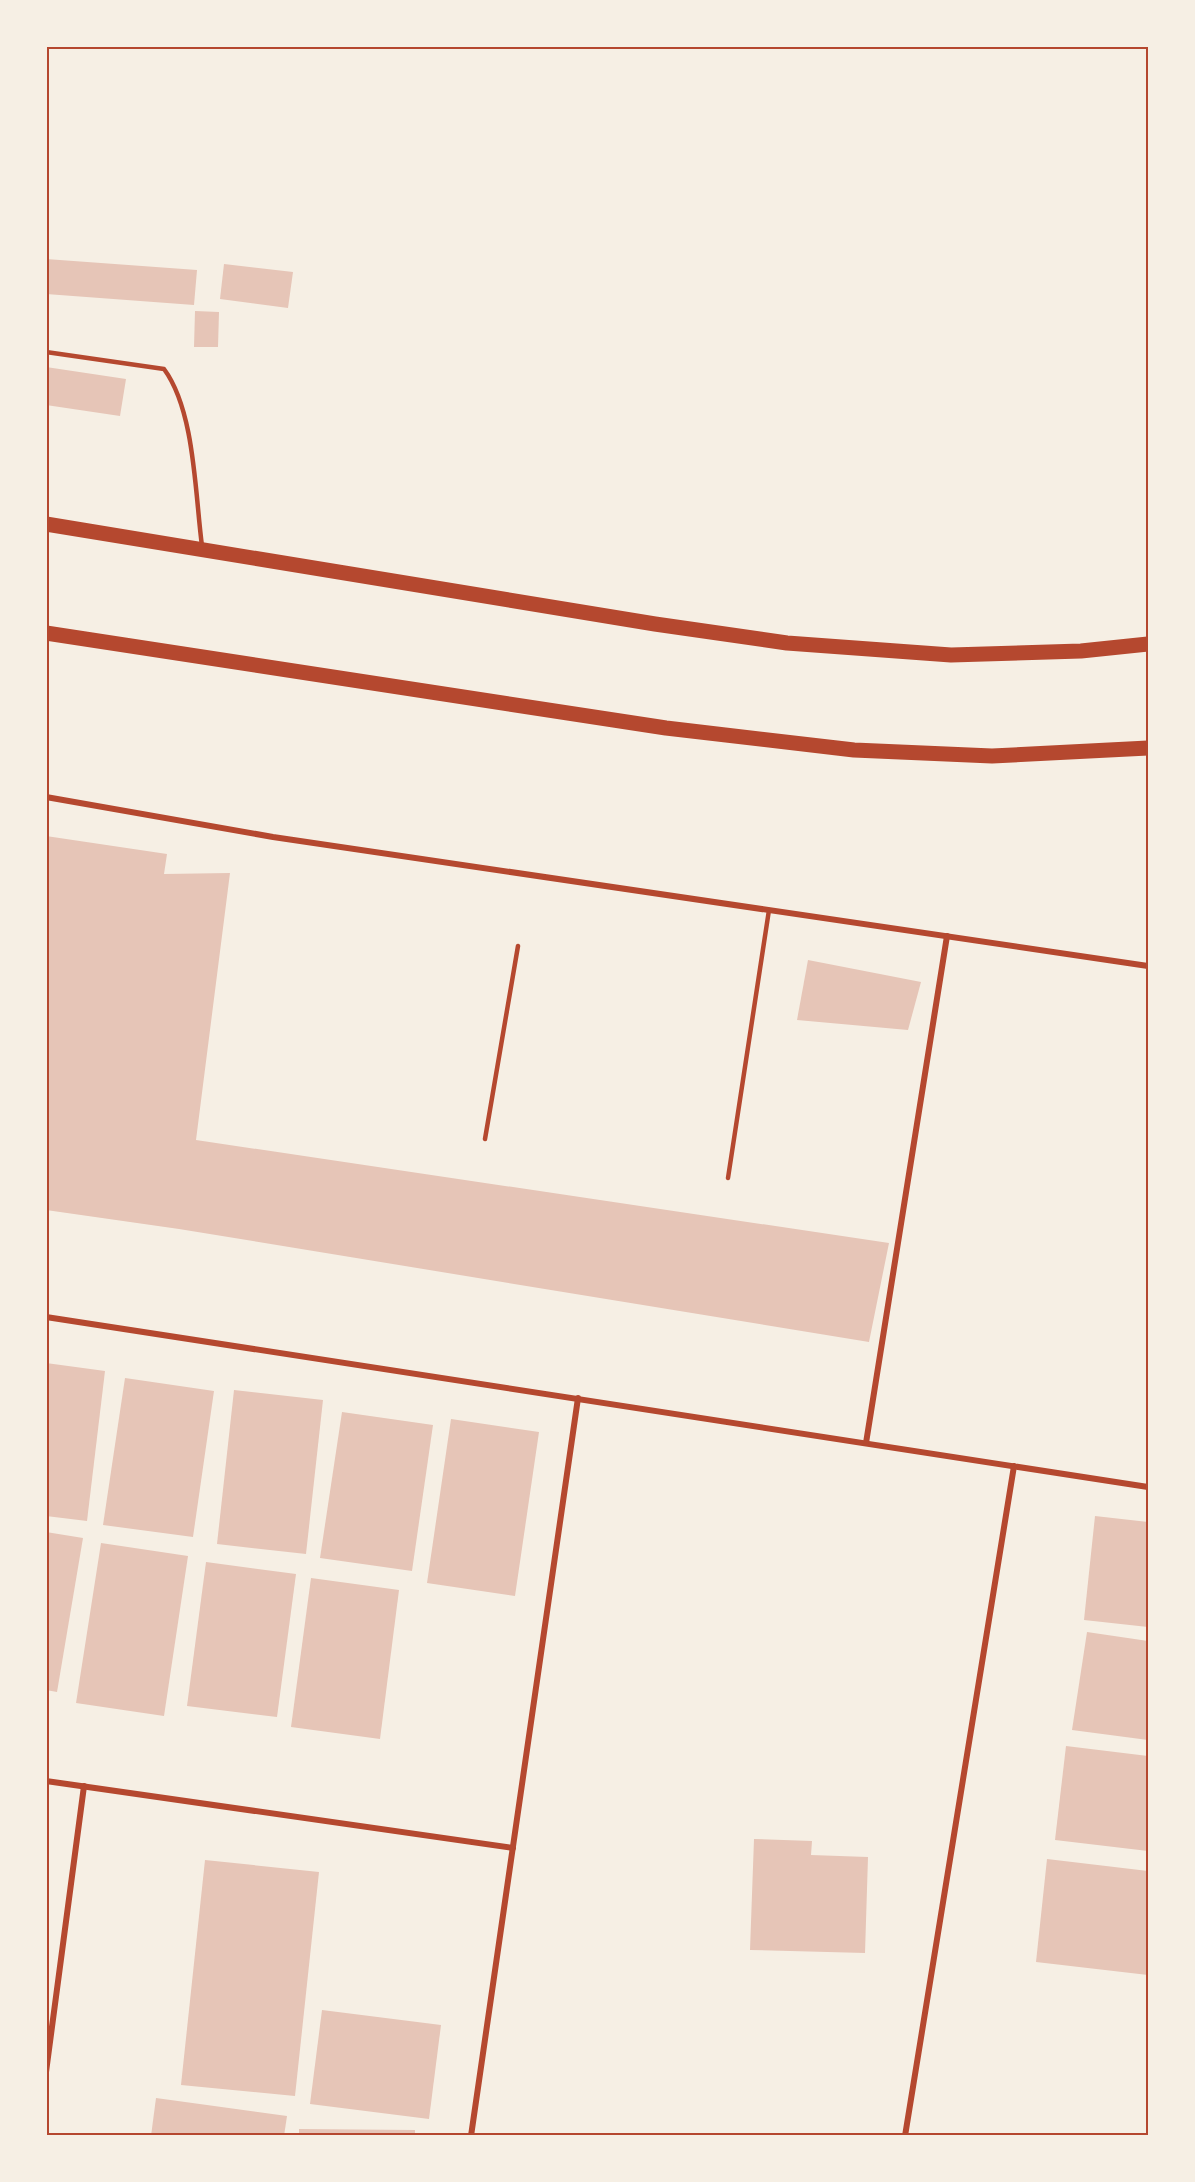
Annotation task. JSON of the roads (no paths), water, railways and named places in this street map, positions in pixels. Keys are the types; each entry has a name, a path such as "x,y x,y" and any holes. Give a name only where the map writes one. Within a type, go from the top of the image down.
{"main road":[{"path":"46,524 643,622 787,643 951,655 1081,651 1149,644"},
{"path":"46,633 666,728 854,750 992,756 1149,748"}],"street":[{"path":"46,797 273,837 1149,966"},
{"path":"866,1443 947,936"},
{"path":"46,1317 1149,1487"},
{"path":"471,2136 578,1398"},
{"path":"905,2136 1014,1466"},
{"path":"46,1781 513,1848"},
{"path":"46,2072 84,1786"}],"lane":[{"path":"46,352 164,369 176,386 184,409 202,548"},
{"path":"728,1178 770,910"},
{"path":"485,1139 518,946"}]}
